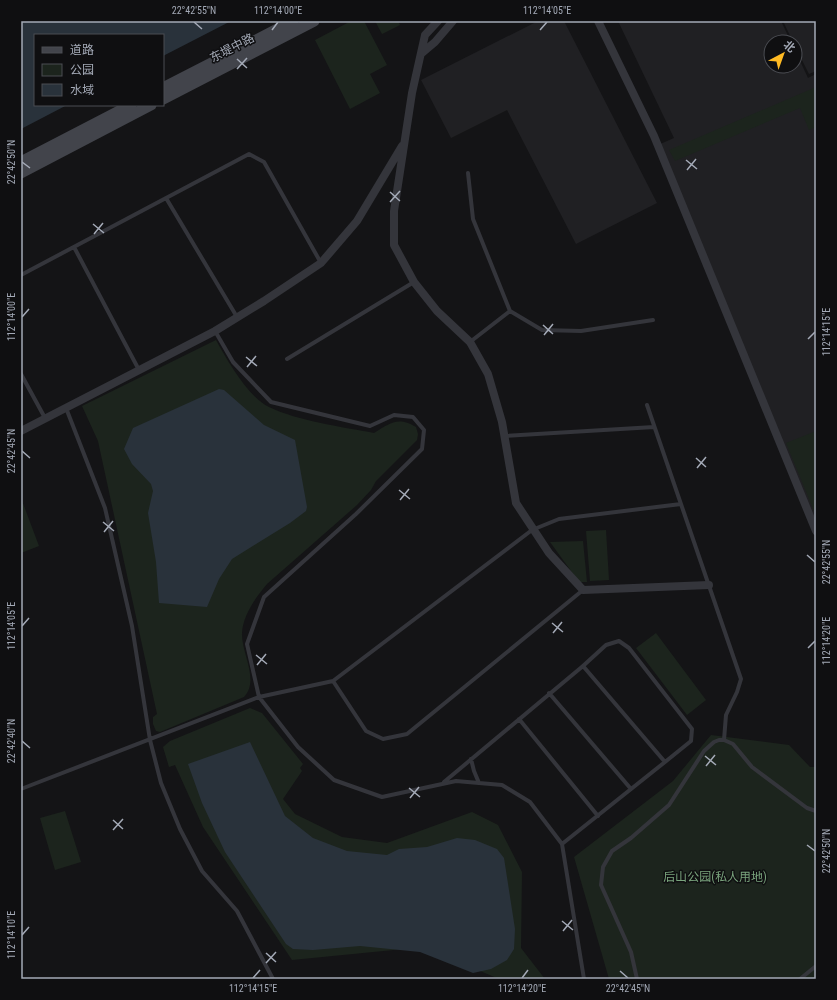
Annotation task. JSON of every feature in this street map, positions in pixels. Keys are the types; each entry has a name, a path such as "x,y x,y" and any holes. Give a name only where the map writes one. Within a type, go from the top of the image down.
{"main road":[{"name":"东堤中路","path":"164,87 293,21"},
{"name":"东堤中路","path":"164,98 314,21"},
{"path":"21,162 129,106"},
{"path":"21,172 149,106"}],"street":[{"path":"438,21 425,34 412,93 394,211 394,245 414,282 437,310 470,342 488,374 502,422 516,503 532,530 550,554 583,590 708,585"},
{"path":"422,53 435,42 454,21"},
{"path":"598,21 654,136 816,531"},
{"path":"21,431 215,331 321,263 357,221 404,142"}],"lane":[{"path":"21,275 248,154 264,162 321,263"},
{"path":"468,173 473,219 510,311 542,330 581,331 653,320"},
{"path":"166,198 237,317"},
{"path":"74,247 139,370"},
{"path":"287,359 414,282"},
{"path":"470,342 510,311"},
{"path":"215,331 233,362 271,402 370,426 394,415 413,417 424,430 422,449 356,514 264,597 247,644 259,697 298,747 334,780 382,797 456,781 502,785 530,802 562,844 584,979"},
{"path":"21,374 45,419"},
{"path":"647,405 741,679 737,692 726,715 724,740"},
{"path":"66,408 105,508 132,626 150,740 161,783 180,829 202,871 237,911 273,979"},
{"path":"505,436 654,427"},
{"path":"21,789 259,697 333,681 532,530 559,519 681,504"},
{"path":"333,681 366,731 383,739 407,734 583,590"},
{"path":"442,784 606,644 619,641 629,648 692,729 691,741 562,844"},
{"path":"582,666 665,762"},
{"path":"550,693 632,789"},
{"path":"519,719 598,816"},
{"path":"637,979 631,952 601,885 602,867 612,851 631,838 669,805 704,751 714,742 724,740 733,744 752,766 807,808 816,811"},
{"path":"471,759 479,783"},
{"path":"800,979 816,966"}],"shaded area":[{"path":"538,21 564,21 657,203 576,244 507,110 451,138 421,80"},
{"path":"618,21 781,21 787,34 763,34 763,74 803,74 803,67 808,78 816,74 816,532 658,145 674,138"},
{"path":"783,21 816,21 816,71 809,74 803,62 803,34 789,34"}],"green space":[{"path":"351,21 364,21 387,65 370,74 380,93 350,109 315,40"},
{"path":"375,21 398,21 400,25 382,34"},
{"path":"816,87 816,127 809,130 800,108 675,161 669,150"},
{"path":"216,340 246,387 261,402 269,407 307,420 374,433 394,422 399,421 416,427 418,434 417,440 376,481 371,490 357,505 267,584 255,600 247,613 242,633 242,641 250,675 250,683 244,697 160,732 156,731 153,724 153,717 157,714 98,441 82,406"},
{"path":"816,431 816,516 786,443"},
{"path":"21,498 39,546 21,553"},
{"path":"606,530 609,580 590,581 586,531"},
{"path":"583,541 587,582 579,582 550,542"},
{"path":"656,633 706,700 687,715 636,648"},
{"path":"250,708 262,713 303,764 300,768 302,771 283,799 295,814 342,837 387,843 472,812 498,825 522,872 521,948 545,979 499,979 424,947 292,960 203,827 175,765 169,767 163,747 170,741"},
{"name":"后山公园(私人用地)","path":"711,735 789,745 810,767 816,767 816,979 609,979 574,857 673,781"},
{"path":"65,811 81,862 55,870 40,818"}],"water":[{"path":"21,21 231,21 164,55 164,34 34,34 34,106 65,106 21,129"},
{"path":"219,389 224,390 264,425 295,440 307,507 306,511 290,523 232,559 219,579 207,607 159,603 156,562 148,513 153,491 151,484 132,464 124,449 133,428"},
{"path":"250,742 285,816 313,838 347,851 387,855 399,849 427,847 457,838 475,840 497,849 504,858 515,929 514,949 507,960 491,969 473,973 420,952 360,946 313,950 293,949 286,944 225,852 202,803 188,764"}]}
